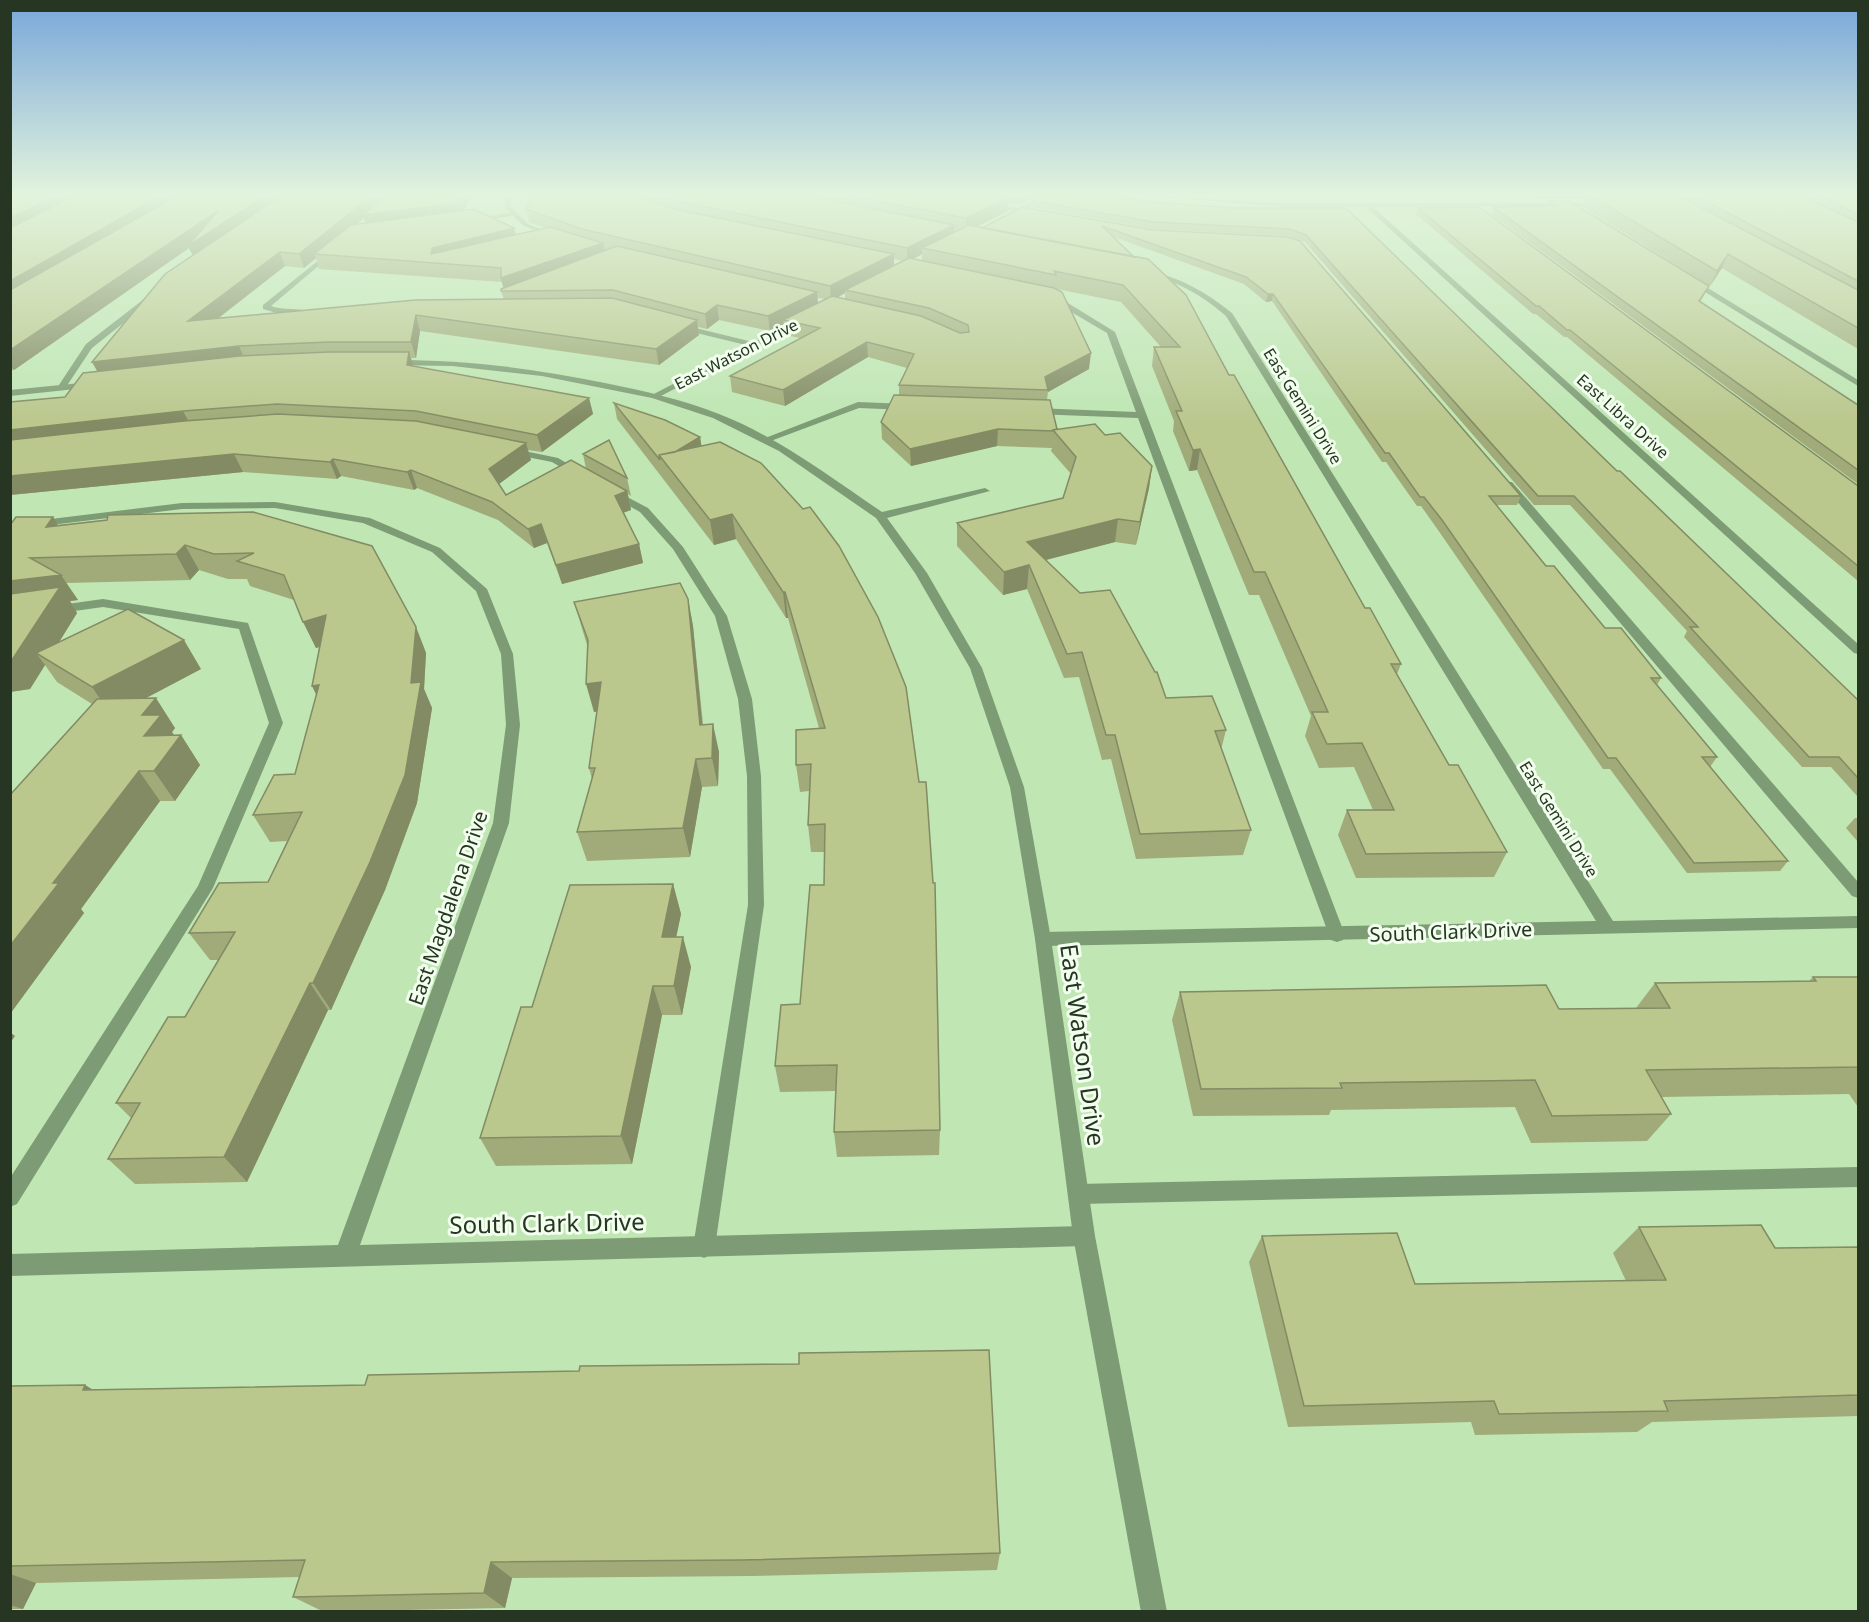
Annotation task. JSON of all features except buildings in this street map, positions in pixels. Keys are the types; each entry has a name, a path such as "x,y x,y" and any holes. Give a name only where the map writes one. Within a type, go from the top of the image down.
{"street":[{"path":"308,272 266,307 280,312 314,312"},
{"name":"East Gemini Drive","path":"1143,272 1162,275 1204,293 1229,315 1608,927"},
{"name":"East Libra Drive","path":"1441,272 1858,650"},
{"path":"1679,272 1858,383"},
{"path":"61,388 89,346 136,307 164,288"},
{"path":"1045,296 1056,298 1111,332 1336,935"},
{"name":"East Watson Drive","path":"654,396 812,315"},
{"path":"670,323 754,345"},
{"path":"382,363 452,363 542,374 654,396"},
{"path":"10,393 96,384"},
{"name":"East Watson Drive","path":"654,396 716,416 765,440 791,454 880,516 921,573 976,669 1017,787 1043,939 1084,1236 1154,1611"},
{"path":"765,440 858,405 917,407"},
{"path":"1024,411 1142,415"},
{"path":"500,449 555,460 644,510 677,547 721,616 745,699 754,776 756,904 704,1247"},
{"path":"1503,479 1858,892"},
{"path":"880,516 985,491"},
{"name":"East Magdalena Drive","path":"10,527 182,506 275,505 366,520 436,550 481,589 507,654 513,725 501,823 345,1256"},
{"path":"10,1197 205,888 276,723 244,626 103,603 34,613"},
{"name":"South Clark Drive","path":"1043,939 1336,935 1858,922"},
{"path":"1078,1194 1858,1177"},
{"name":"South Clark Drive","path":"10,1264 1084,1236"}]}
